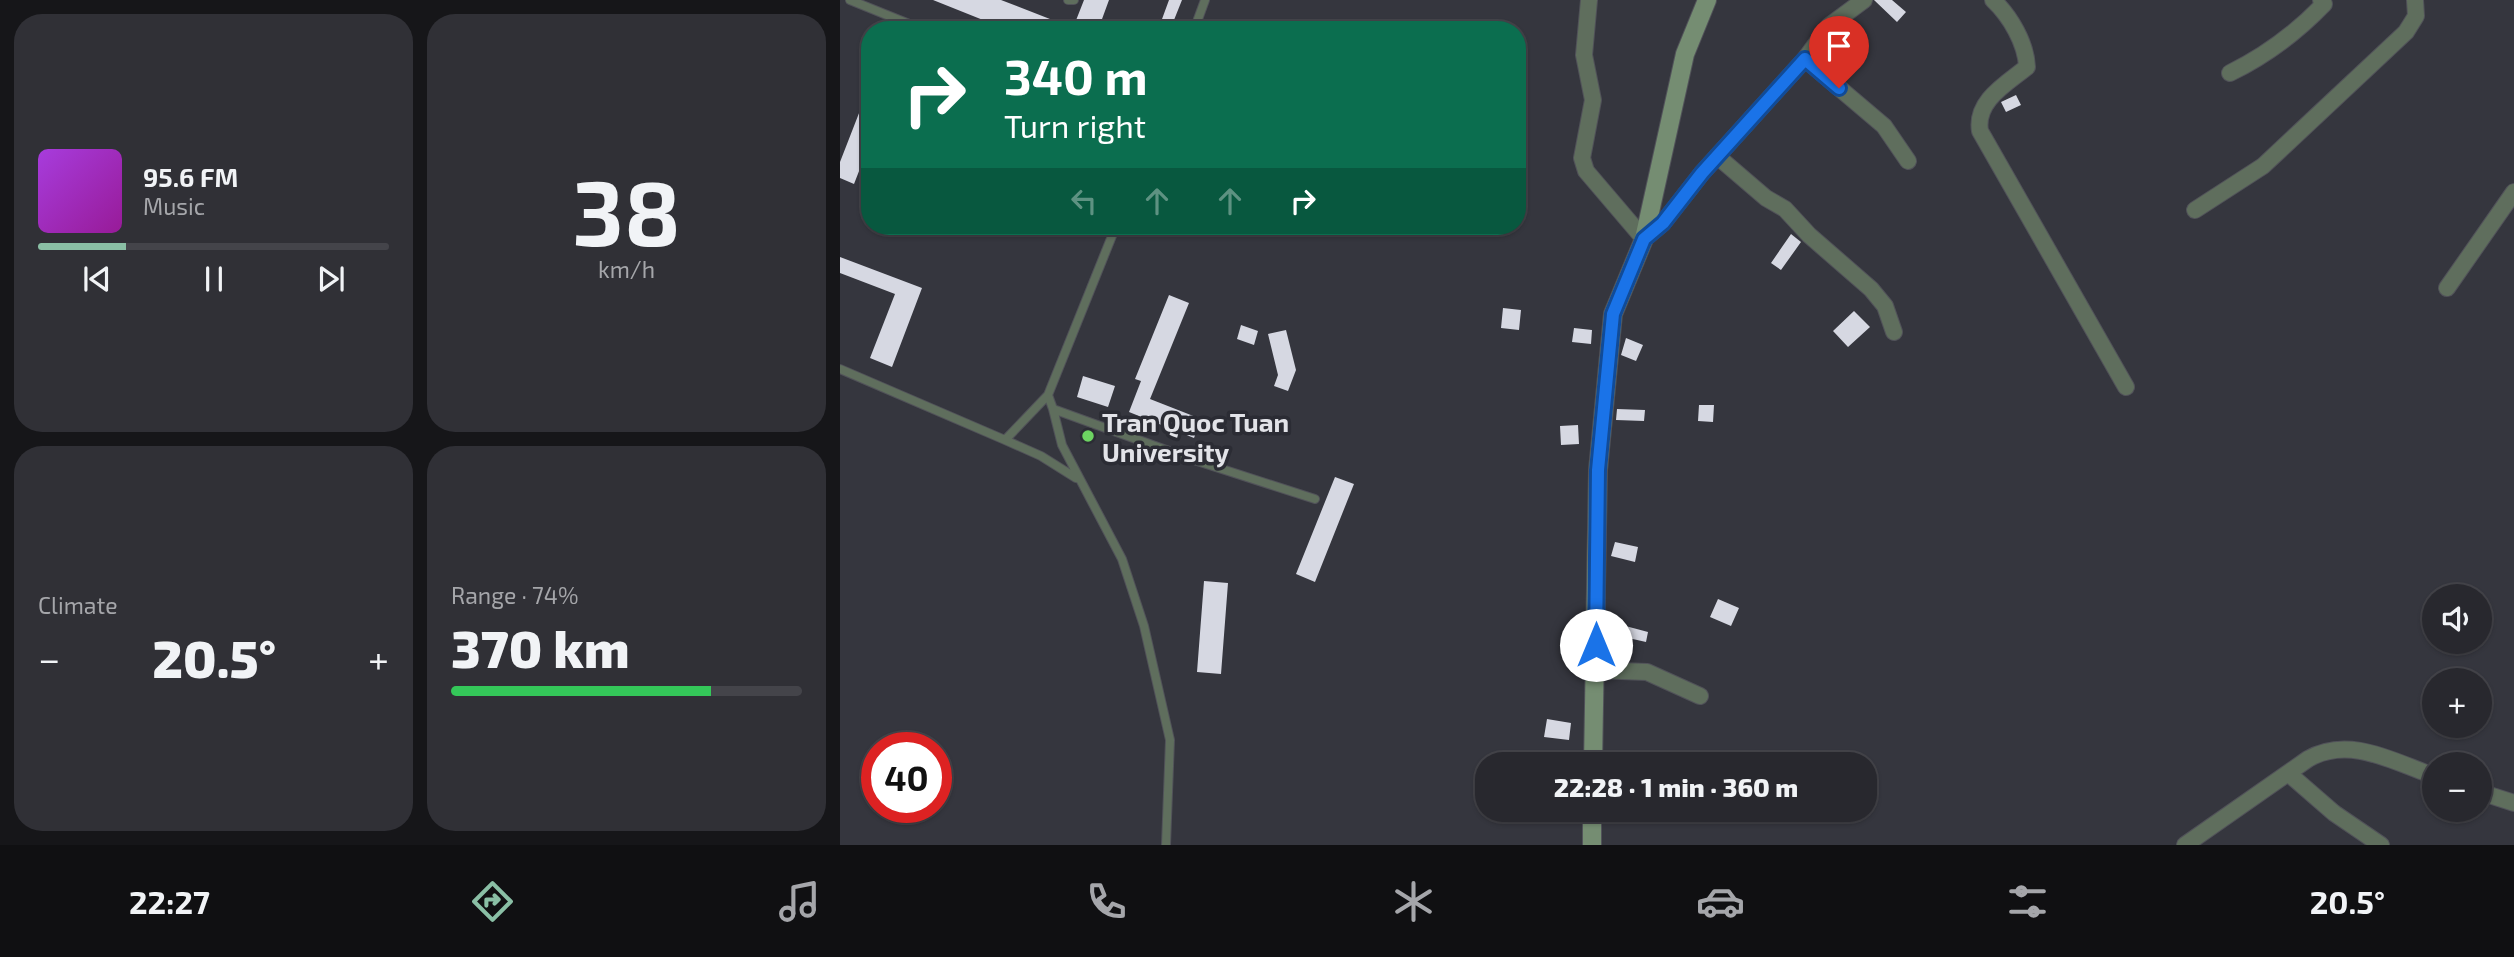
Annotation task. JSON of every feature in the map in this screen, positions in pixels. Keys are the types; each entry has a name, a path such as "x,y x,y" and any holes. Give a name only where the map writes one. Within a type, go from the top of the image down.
{"street":[{"path":"1589,0 1584,55 1593,100 1582,158 1586,170 1644,239"},
{"path":"1593,752 1598,470 1613,314 1644,239 1685,54 1707,0"},
{"path":"1644,239 1663,223 1717,156 1805,59 1829,26 1864,0"},
{"path":"1993,0 2018,36 2026,55 2027,67 1987,102 1978,119 1980,131 2126,387"},
{"path":"2194,210 2263,166 2406,32 2416,16 2415,0"},
{"path":"2230,73 2268,52 2324,1"},
{"path":"1805,59 1884,126 1908,161"},
{"path":"1717,156 1766,198 1786,209 1809,235 1871,289 1885,306 1894,332"},
{"path":"2446,288 2514,192"},
{"path":"1596,670 1647,672 1700,696"},
{"path":"2185,845 2323,750 2342,748 2422,772"},
{"path":"2288,773 2334,813 2381,845"},
{"path":"2492,796 2514,803"},
{"path":"1592,822 1592,845"}],"lane":[{"path":"850,0 902,21"},
{"path":"1068,0 1074,0"},
{"path":"1197,21 1205,0"},
{"path":"1004,440 1048,395 1112,235"},
{"path":"840,369 1041,456 1078,480"},
{"path":"1048,395 1062,445 1078,480 1098,511 1122,559 1144,626 1170,740 1166,845"},
{"path":"1053,409 1191,459 1315,499"}],"building":[{"path":"933,0 1001,0 1055,21 986,21"},
{"path":"1084,0 1109,0 1101,21 1076,21"},
{"path":"1169,0 1182,0 1174,21 1161,21"},
{"path":"1874,0 1892,0 1906,12 1897,22"},
{"path":"2016,95 2021,105 2006,112 2001,102"},
{"path":"861,108 861,166 854,184 840,178 840,162"},
{"path":"1791,234 1801,242 1781,270 1771,263"},
{"path":"840,257 922,288 892,367 870,358 895,294 840,273"},
{"path":"1169,295 1189,303 1150,399 1201,419 1194,438 1129,412 1141,381 1135,379"},
{"path":"1503,308 1521,310 1519,330 1501,328"},
{"path":"1854,311 1870,327 1848,347 1833,331"},
{"path":"1241,325 1258,331 1254,345 1237,339"},
{"path":"1574,328 1592,330 1591,344 1572,342"},
{"path":"1286,330 1296,370 1288,391 1274,386 1278,375 1268,334"},
{"path":"1626,338 1643,345 1636,361 1621,355"},
{"path":"1083,376 1115,386 1108,407 1077,397"},
{"path":"1699,405 1714,405 1713,422 1698,421"},
{"path":"1617,409 1645,410 1644,421 1616,420"},
{"path":"1578,425 1579,444 1561,445 1560,426"},
{"path":"1335,477 1354,484 1315,582 1296,574"},
{"path":"1615,542 1638,547 1635,562 1611,556"},
{"path":"1204,581 1228,583 1221,674 1197,672"},
{"path":"1718,599 1739,608 1731,626 1710,617"},
{"path":"1618,624 1648,632 1646,642 1615,635"},
{"path":"1547,719 1571,723 1569,740 1544,737"}],"place":[{"name":"Tran Quoc Tuan University","path":"1088,436"}],"route":[{"path":"1596,645 1598,470 1613,314 1644,239 1663,223 1702,173 1805,59 1839,88"}]}
